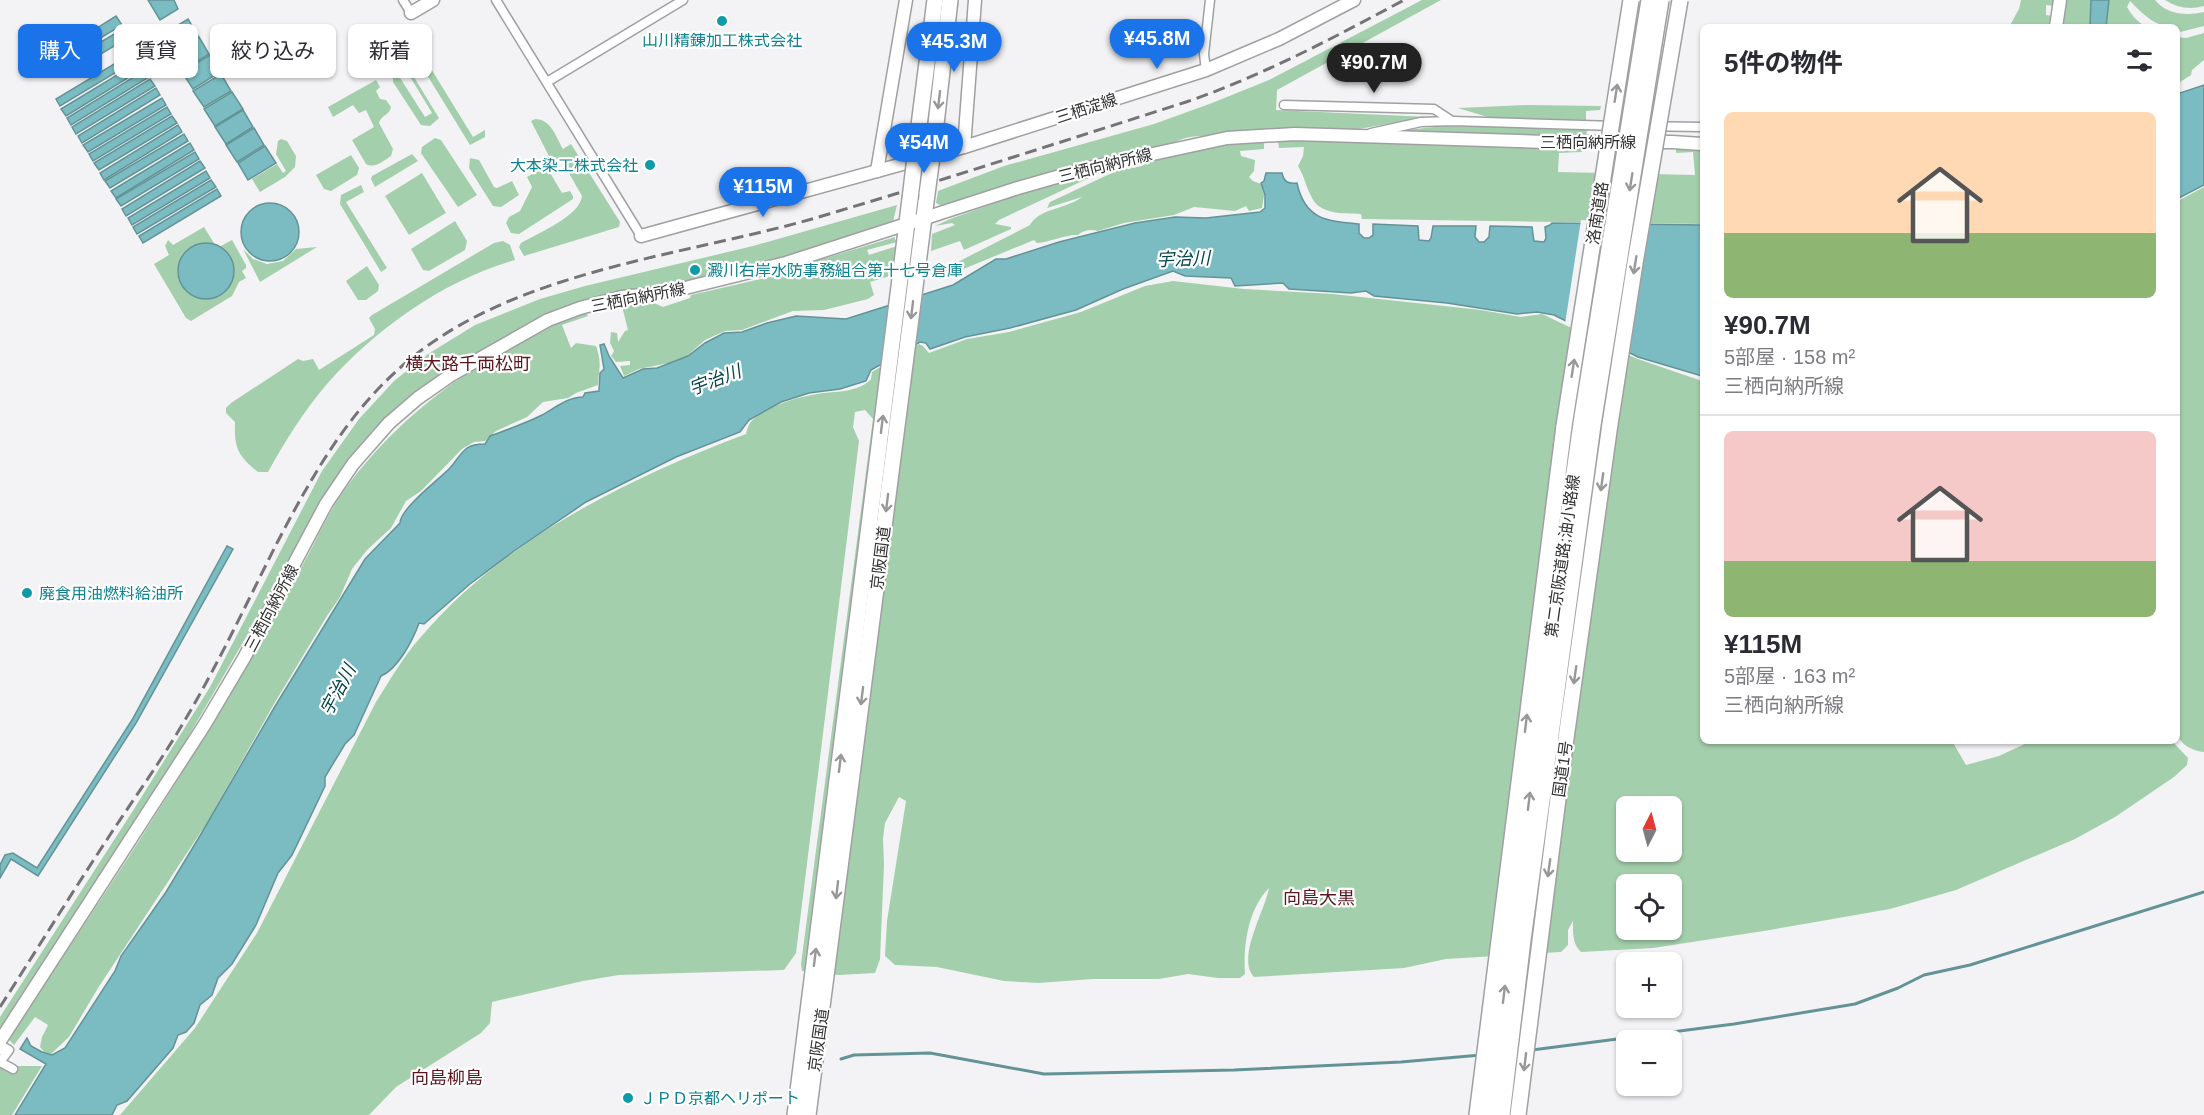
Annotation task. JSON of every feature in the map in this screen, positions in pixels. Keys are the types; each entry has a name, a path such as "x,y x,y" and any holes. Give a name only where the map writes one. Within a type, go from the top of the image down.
{"highway":[{"name":"京阪国道","path":"808,1115 815,1015 906,229 935,0"},
{"name":"京阪国道","path":"795,1115 815,1015 934,142 950,0"},
{"name":"洛南道路","path":"1477,1115 1564,426 1631,0"},
{"name":"第二京阪道路;油小路線","path":"1489,1115 1536,741 1581,423 1649,0"},
{"name":"第二京阪道路;油小路線","path":"1502,1115 1593,425 1661,0"},
{"name":"国道1号","path":"1518,1115 1561,778 1610,424 1680,0"}],"main road":[{"path":"411,13 433,0"},
{"path":"877,171 906,0"},
{"path":"964,147 975,0"},
{"name":"三栖淀線","path":"642,236 964,147 1206,70 1279,39 1353,0"},
{"path":"2056,24 2060,0"},
{"name":"三栖向納所線","path":"0,1041 205,724 244,658 326,504 353,464 388,423 451,375 548,320 580,308 622,297 669,292 786,263 923,224 1018,188 1088,168 1227,138 1295,134 1700,144"}],"street":[{"path":"403,0 411,13"},
{"path":"495,0 642,236"},
{"path":"547,82 683,0"},
{"path":"1206,70 1204,54 1210,0"},
{"path":"1284,105 1434,109 1453,121"},
{"path":"1359,136 1421,123 1453,121 1700,127"},
{"path":"0,1050 2,1046 9,1050 0,1062 12,1069"}],"green space":[{"path":"1422,0 1441,0 1277,90 1276,110 1429,117 1341,132 1189,137 1169,146 944,207 936,203 938,191 1004,166 1154,124 1269,80"},
{"path":"2021,0 2056,0 2055,6 2046,5 2046,15 2054,16 2050,24 2011,24"},
{"path":"2063,0 2091,0 2090,24 2059,24"},
{"path":"2109,0 2155,0 2165,9 2178,13 2204,12 2204,26 2180,32 2180,24 2156,23 2130,1 2127,7 2142,24 2106,24"},
{"path":"2165,0 2204,0 2204,6 2184,8"},
{"path":"2204,33 2204,60 2192,70 2191,75 2180,82 2180,37"},
{"path":"432,70 473,137 485,130 485,137 470,145 429,78 432,78"},
{"path":"393,78 400,78 425,117 432,113 411,78 415,78 439,118 430,126 421,125 393,82"},
{"path":"376,80 380,87 376,91 380,99 386,100 391,107 379,123 393,149 391,156 373,166 366,164 352,140 374,127 366,110 359,113 353,105 333,117 328,107"},
{"path":"1528,105 1601,106 1600,110 1586,111 1586,122 1494,119 1458,108"},
{"path":"535,119 549,125 563,149 571,144 620,222 619,227 524,256 519,247 521,243 566,217 580,203 582,196 562,161 554,166 531,121"},
{"path":"1445,126 1587,129 1586,137 1406,131 1393,135 1395,131"},
{"path":"435,138 441,140 477,195 458,207 421,153 422,147"},
{"path":"1310,138 1581,146 1582,152 1559,153 1558,172 1695,175 1693,152 1676,153 1676,146 1700,146 1700,224 1362,219 1361,214 1332,212 1320,207 1311,196 1298,166 1304,147 1279,148 1278,141 1273,141"},
{"path":"281,139 287,141 296,156 295,167 285,177 260,192 252,179 277,164 283,173 286,171 276,154 278,141"},
{"path":"1267,139 1267,142 1264,142 1264,149 1240,151 1241,156 1255,160 1254,171 1249,177 1261,184 1264,195 1262,208 1249,211 1246,206 1235,211 1194,207 1174,215 1124,223 1098,231 1088,230 1078,235 1037,243 1034,240 944,277 944,269 1030,225 1040,215 1082,197 1047,208 1050,202 1116,171 1142,166 1141,158 1204,146"},
{"path":"412,154 418,161 375,187 372,176"},
{"path":"351,155 359,168 357,175 331,191 324,189 316,175"},
{"path":"470,158 479,160 494,187 497,188 512,181 519,195 501,207 493,206 469,168"},
{"path":"546,166 562,193 570,191 573,199 519,234 511,233 506,223 509,217 520,211 532,187 527,177"},
{"path":"1106,170 999,220 995,224 1011,227 1011,229 964,250 960,241 931,251 932,234 955,225 952,223 935,226 950,219 1081,173"},
{"path":"422,173 446,213 409,235 385,196"},
{"path":"361,185 364,192 346,202 387,268 381,272 340,204 341,195"},
{"path":"2204,187 2204,752 2188,747 2180,740 2180,200"},
{"path":"897,205 893,222 776,262 663,288 592,301 392,413 372,431 346,465 156,792 0,1031 0,1017 210,687 322,471 359,419 394,381 428,354 475,325 540,299 753,246"},
{"path":"455,221 467,241 465,250 429,271 423,270 411,249"},
{"path":"204,227 217,248 232,240 246,265 242,271 246,278 239,282 232,296 191,321 186,318 154,264 169,255 165,246 168,240 173,245"},
{"path":"895,237 897,242 867,250 869,255 897,246 893,275 870,282 874,295 868,299 824,310 793,311 742,330 725,331 705,340 687,356 669,363 639,369 624,376 620,366 630,365 630,361 616,362 611,356 614,351 610,343 611,332 617,333 618,342 628,330 622,306 595,314 594,309 629,301 629,304 652,302 663,307 690,298 691,295 770,277 820,258"},
{"path":"503,241 510,245 515,260 462,280 412,309 367,344 346,364 327,384 303,416 268,472 258,472 246,461 235,439 235,422 226,413 226,408 231,403 298,359 303,361 313,359 319,370 374,335 375,329 369,318 372,315 494,243"},
{"path":"317,247 260,282 243,249 253,259 267,264 283,261 296,249"},
{"path":"367,266 379,285 378,291 366,300 358,300 346,281"},
{"path":"1173,281 1244,289 1333,294 1481,310 1521,317 1542,314 1635,358 1700,380 1700,744 1954,744 1966,765 1999,756 2025,744 2175,744 2188,758 2187,765 2174,777 2115,817 2075,839 1956,890 1890,909 1653,948 1581,952 1575,942 1573,921 1568,930 1568,945 1561,952 1446,959 1404,968 1254,977 1249,969 1248,958 1253,934 1269,888 1256,906 1248,928 1245,974 1240,978 1188,974 1159,979 1093,979 1038,983 1004,981 937,967 895,965 885,956 887,921 906,801 899,797 885,823 880,959 875,973 839,975 802,971 801,964 873,419 865,410 855,412 853,427 859,441 796,953 784,970 619,975 492,1002 490,1023 481,1033 396,1087 369,1115 120,1115 195,1028 257,933 376,702 402,661 453,603 529,542 570,516 657,471 746,434 753,419 776,405 809,395 860,387 871,379 872,372 919,344 929,353 967,339 1009,332 1081,312 1145,286"},
{"path":"585,311 588,316 562,325 571,348 576,343 596,346 600,361 598,385 568,398 543,402 527,417 496,431 485,441 474,442 462,449 421,491 406,501 391,528 367,550 352,569 340,597 274,704 208,821 98,988 69,1037 51,1054 44,1052 40,1047 48,1025 35,1017 14,1045 7,1038 151,823 251,657 332,510 365,464 391,435 450,385 515,344"},
{"path":"2,1046 1,1062 12,1069 17,1066 42,1066 12,1115 0,1115 0,1050"}],"water":[{"path":"148,0 174,0 178,9 160,20"},
{"path":"2091,0 2109,0 2106,24 2090,24"},
{"path":"116,16 121,24 114,24 114,30 102,37 102,25"},
{"path":"188,19 191,24 180,24"},
{"path":"114,34 114,46 102,53 102,41"},
{"path":"198,38 209,54 198,61"},
{"path":"210,55 210,78 193,89 186,78 198,78 198,62"},
{"path":"114,64 114,73 60,106 56,99 91,78 102,78 102,71"},
{"path":"114,77 128,78 66,116 61,109"},
{"path":"132,78 147,78 71,125 67,118"},
{"path":"214,78 223,78 231,91 204,107 193,91"},
{"path":"150,79 155,86 76,134 72,127"},
{"path":"2204,85 2204,185 2180,197 2180,93"},
{"path":"156,88 160,95 82,143 78,136"},
{"path":"232,92 243,109 215,126 204,109"},
{"path":"162,98 166,105 88,152 83,145"},
{"path":"167,107 171,114 93,161 89,154"},
{"path":"243,110 253,127 226,144 215,127"},
{"path":"172,116 177,123 99,170 94,163"},
{"path":"178,125 182,132 104,180 100,173"},
{"path":"254,128 264,145 237,162 226,145"},
{"path":"184,134 188,141 110,188 105,181"},
{"path":"190,143 194,150 116,198 111,191"},
{"path":"265,146 276,163 248,180 238,163"},
{"path":"195,152 199,159 121,206 116,199"},
{"path":"200,161 205,168 126,216 122,209"},
{"path":"206,171 210,178 132,225 128,218"},
{"name":"宇治川","path":"1266,173 1282,173 1287,182 1297,183 1306,205 1312,211 1337,222 1359,224 1359,233 1364,238 1373,235 1373,224 1418,226 1419,240 1429,241 1433,226 1476,226 1475,237 1479,242 1484,242 1489,237 1490,226 1532,227 1534,241 1544,242 1545,227 1552,223 1700,225 1700,375 1638,357 1554,315 1537,312 1517,314 1447,303 1374,296 1366,291 1351,293 1289,289 1283,283 1235,286 1231,278 1185,276 1173,271 1123,289 1076,310 1010,328 965,337 930,349 926,343 920,342 871,370 866,381 840,389 809,393 781,402 749,420 740,432 676,457 586,502 470,584 424,624 419,623 399,661 381,676 354,735 345,744 325,777 325,786 292,855 278,873 256,925 232,964 218,978 212,995 200,1005 194,1023 186,1032 178,1035 173,1048 127,1101 117,1105 112,1115 15,1115 46,1064 20,1049 27,1038 31,1046 52,1055 65,1048 115,971 121,956 166,892 365,559 400,523 406,510 449,469 467,448 485,444 490,436 534,419 566,401 583,397 585,393 599,391 600,373 604,369 600,345 604,344 623,378 643,369 657,368 688,356 705,343 724,333 742,332 796,316 846,319 953,285 996,259 1006,259 1059,242 1135,223 1175,217 1206,218 1260,212 1265,208 1265,195 1261,183"},
{"path":"211,180 216,187 137,234 133,227"},
{"path":"217,189 221,196 143,243 139,236"},
{"path":"270,203 281,205 294,216 299,232 297,243 286,256 270,261 259,259 246,248 241,232 243,221 254,208"},
{"path":"200,243 212,243 222,247 230,255 234,271 230,287 222,295 212,299 200,299 190,295 182,287 178,277 178,265 182,255 190,247"},
{"path":"227,546 233,549 136,723 38,876 11,859 0,878 0,865 5,855 13,853 37,868 132,720"}],"pier":[{"path":"1581,220 1603,221 1585,334 1565,324"}],"waterway":[{"path":"1532,1050 1734,1024 1855,1004 1898,988 1924,975 1970,965 2204,892"},
{"path":"841,1059 854,1055 930,1053 1044,1074 1234,1070 1401,1062 1481,1055"}],"railway":[{"path":"0,1007 182,725 278,541 332,447 364,404 382,385 402,366 445,334 493,308 597,271 812,219 1186,102 1270,68 1404,0"}],"place":[{"name":"山川精錬加工株式会社","path":"722,21"},
{"name":"大本染工株式会社","path":"650,165"},
{"name":"澱川右岸水防事務組合第十七号倉庫","path":"695,270"},
{"name":"廃食用油燃料給油所","path":"27,593"},
{"name":"ＪＰＤ京都ヘリポート","path":"628,1098"}],"district":[{"name":"横大路千両松町","path":"468,364"},
{"name":"向島大黒","path":"1319,898"},
{"name":"向島柳島","path":"447,1078"}]}
